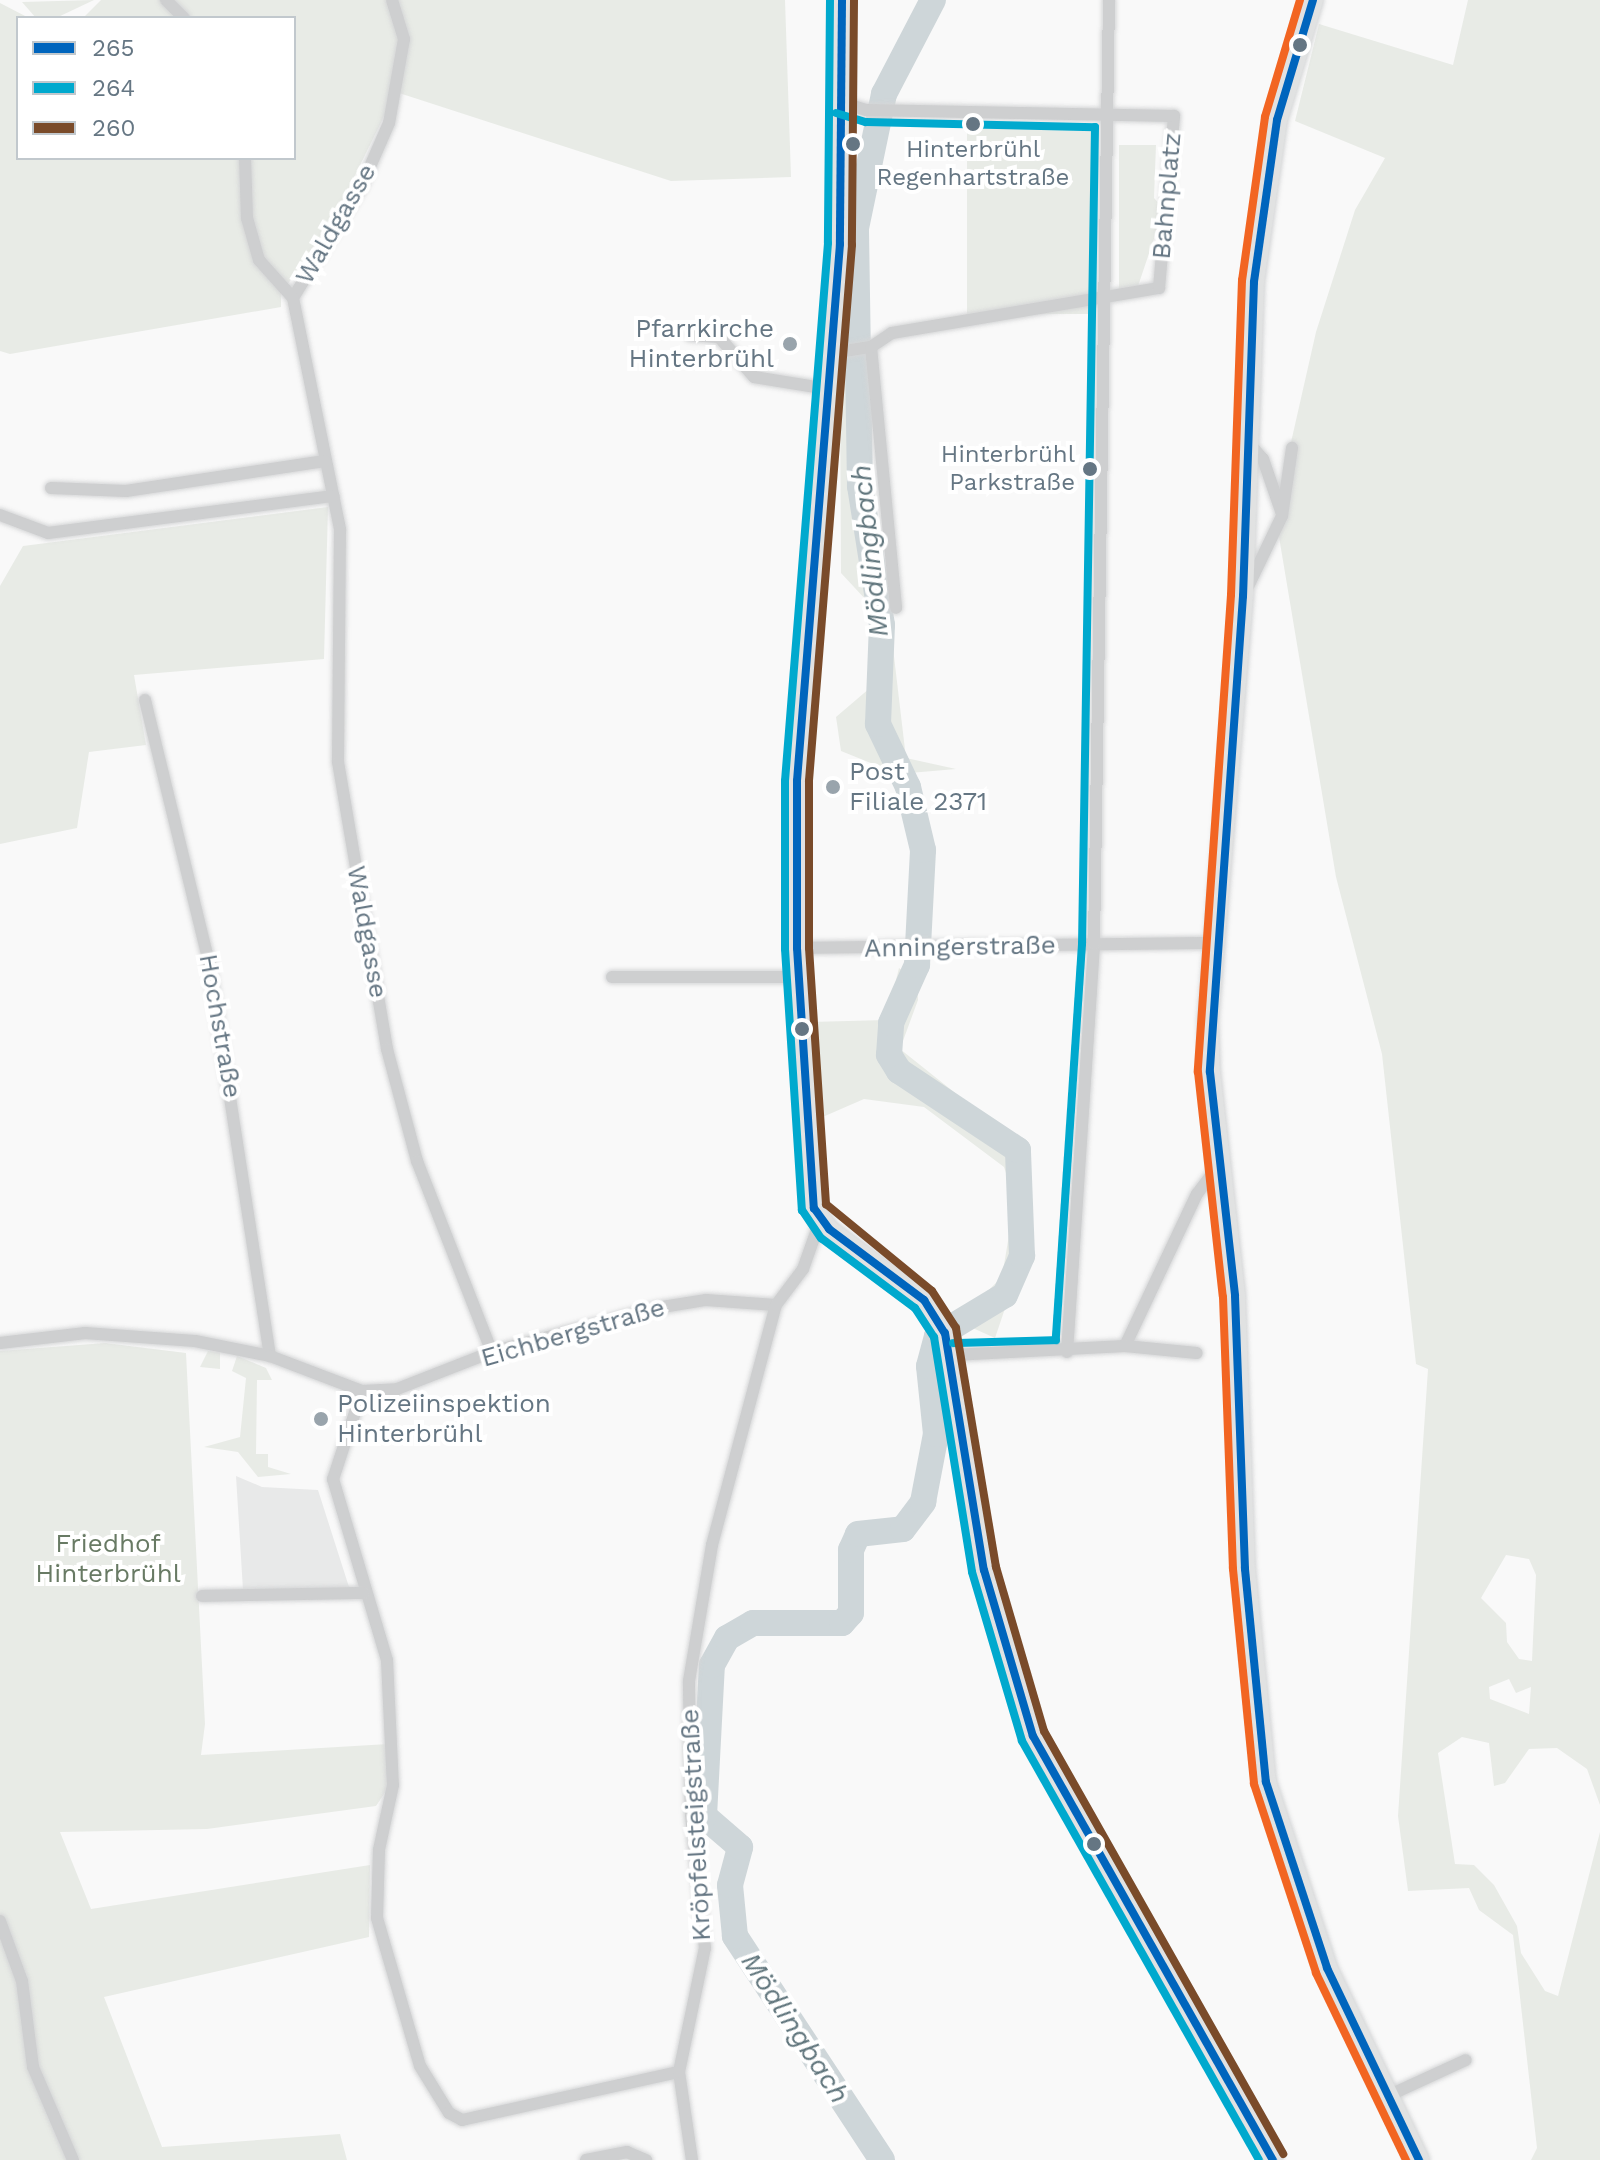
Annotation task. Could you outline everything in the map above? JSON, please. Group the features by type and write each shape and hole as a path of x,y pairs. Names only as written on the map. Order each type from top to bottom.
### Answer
{"main road":[{"path":"842,0 838,352 828,389 798,767 797,948 810,1186 820,1221 924,1300 948,1341 984,1570 1033,1736 1273,2160"},
{"path":"1313,0 1277,120 1254,282 1243,596 1218,943 1208,1021 1222,1162 1245,1569 1266,1782 1327,1968 1392,2094 1419,2160"}],"street":[{"path":"166,0 182,16"},
{"name":"Waldgasse","path":"392,0 404,39 389,123 362,185 293,298 340,530 338,762 387,1049 417,1161 492,1352"},
{"path":"1067,1352 1094,944 1109,0"},
{"name":"Bahnplatz","path":"840,102 866,110 1174,116 1159,288 1105,301"},
{"path":"245,160 247,218 259,260 293,298"},
{"path":"838,352 867,347 892,333 1105,301"},
{"path":"690,335 719,337 754,377 828,389"},
{"path":"867,347 896,608"},
{"path":"1248,442 1263,459 1282,516"},
{"path":"1243,596 1282,516 1292,448"},
{"path":"51,488 126,491 325,461"},
{"path":"0,515 48,533 334,496"},
{"name":"Hochstraße","path":"145,700 212,978 270,1356"},
{"name":"Anningerstraße","path":"797,948 903,950 1218,943"},
{"path":"612,977 799,977"},
{"path":"1125,1346 1197,1194 1222,1162"},
{"path":"776,1305 803,1269 820,1221"},
{"name":"Eichbergstraße","path":"0,1343 85,1333 270,1356 362,1391 426,1382 492,1352 656,1308 706,1300 776,1305"},
{"name":"Kröpfelsteigstraße","path":"692,2160 679,2072 705,1948 691,1815 689,1681 712,1545 776,1305"},
{"path":"948,1341 1067,1352 1125,1346 1197,1353"},
{"path":"362,1391 333,1479 364,1593 387,1660 394,1719 377,1918 420,2066 449,2113 462,2120 679,2072"},
{"path":"202,1596 364,1593"},
{"path":"0,1921 22,1981 33,2067 73,2160"},
{"path":"1392,2094 1466,2060"},
{"path":"586,2160 627,2152 646,2160"}],"shaded area":[{"path":"236,1476 262,1487 318,1490 349,1587 243,1590"}],"green space":[{"path":"94,0 60,16 34,16 22,2"},
{"path":"101,0 785,0 791,177 671,181 396,92 337,212 281,294 281,307 10,354 0,351 0,3 25,16 16,16 16,160 296,160 296,16 85,16"},
{"path":"1468,0 1600,0 1600,1805 1587,1769 1557,1748 1529,1749 1505,1783 1494,1786 1489,1743 1462,1737 1438,1753 1455,1864 1474,1865 1494,1885 1517,1926 1521,1953 1545,1991 1558,1996 1600,1832 1600,2160 1531,2160 1537,2148 1513,1935 1479,1910 1469,1888 1408,1891 1398,1816 1428,1369 1416,1364 1382,1054 1336,877 1275,513 1316,332 1355,210 1385,158 1295,121 1319,24 1453,65","holes":["1506,1555 1529,1559 1536,1575 1532,1661 1519,1659 1507,1642 1506,1623 1481,1598","1509,1679 1516,1693 1531,1687 1529,1714 1490,1699 1489,1687"]},
{"path":"967,128 1093,128 1093,314 967,314"},
{"path":"1119,145 1156,145 1154,198 1164,209 1137,289 1119,292"},
{"path":"859,360 906,758 956,769 898,774 841,751 836,717 877,682 880,615 841,573 840,374"},
{"path":"328,507 324,659 134,675 146,745 89,752 77,828 0,844 0,586 23,546"},
{"path":"899,968 917,982 918,1000 900,1049 1023,1147 1016,1276 995,1338 957,1321 1002,1277 1015,1199 1004,1167 924,1107 864,1099 818,1119 810,1022 886,1020"},
{"name":"Friedhof Hinterbrühl","path":"105,1343 186,1353 205,1724 201,1755 388,1744 386,1791 376,1806 207,1829 60,1832 91,1909 370,1865 369,1937 104,1997 162,2147 340,2134 347,2160 0,2160 0,1351"},
{"path":"208,1351 220,1352 220,1369 200,1367"},
{"path":"237,1356 266,1368 272,1380 257,1380 256,1454 268,1454 268,1467 291,1474 258,1477 238,1452 204,1447 240,1437 246,1378 232,1371"}],"waterway":[{"name":"Mödlingbach","path":"882,2160 735,1936 730,1885 740,1847 704,1816 712,1665 727,1638 753,1623 842,1623 851,1613 851,1550 858,1534 903,1529 923,1502 936,1434 929,1366 937,1336 1005,1295 1022,1256 1018,1150 899,1071 889,1055 891,1023 917,965 923,850 908,787 878,724 882,625 860,486 856,228 884,94 933,0"}],"transit line":[{"name":"264","path":"830,0 828,243 785,781 785,949 802,1210 821,1238 915,1308 934,1337 972,1572 1022,1741 1259,2160"},
{"name":"265","path":"842,0 840,244 797,781 797,948 814,1208 829,1229 924,1300 945,1333 984,1570 1033,1736 1273,2160"},
{"name":"260","path":"854,0 852,245 809,781 809,948 826,1204 932,1291 956,1328 996,1567 1044,1731 1283,2154"},
{"path":"1300,0 1265,117 1242,280 1231,595 1198,1072 1223,1297 1233,1569 1254,1784 1316,1973 1406,2160"},
{"name":"265","path":"1313,0 1277,120 1254,282 1243,596 1210,1072 1235,1296 1245,1569 1266,1782 1327,1968 1419,2160"},
{"name":"264","path":"836,113 866,122 1095,127 1082,944 1056,1340 953,1343"}],"place":[{"name":"Hinterbrühl Regenhartstraße","path":"973,124"},
{"name":"Pfarrkirche Hinterbrühl","path":"790,344"},
{"name":"Hinterbrühl Parkstraße","path":"1090,469"},
{"name":"Post Filiale 2371","path":"833,787"},
{"name":"Polizeiinspektion Hinterbrühl","path":"321,1419"}]}
